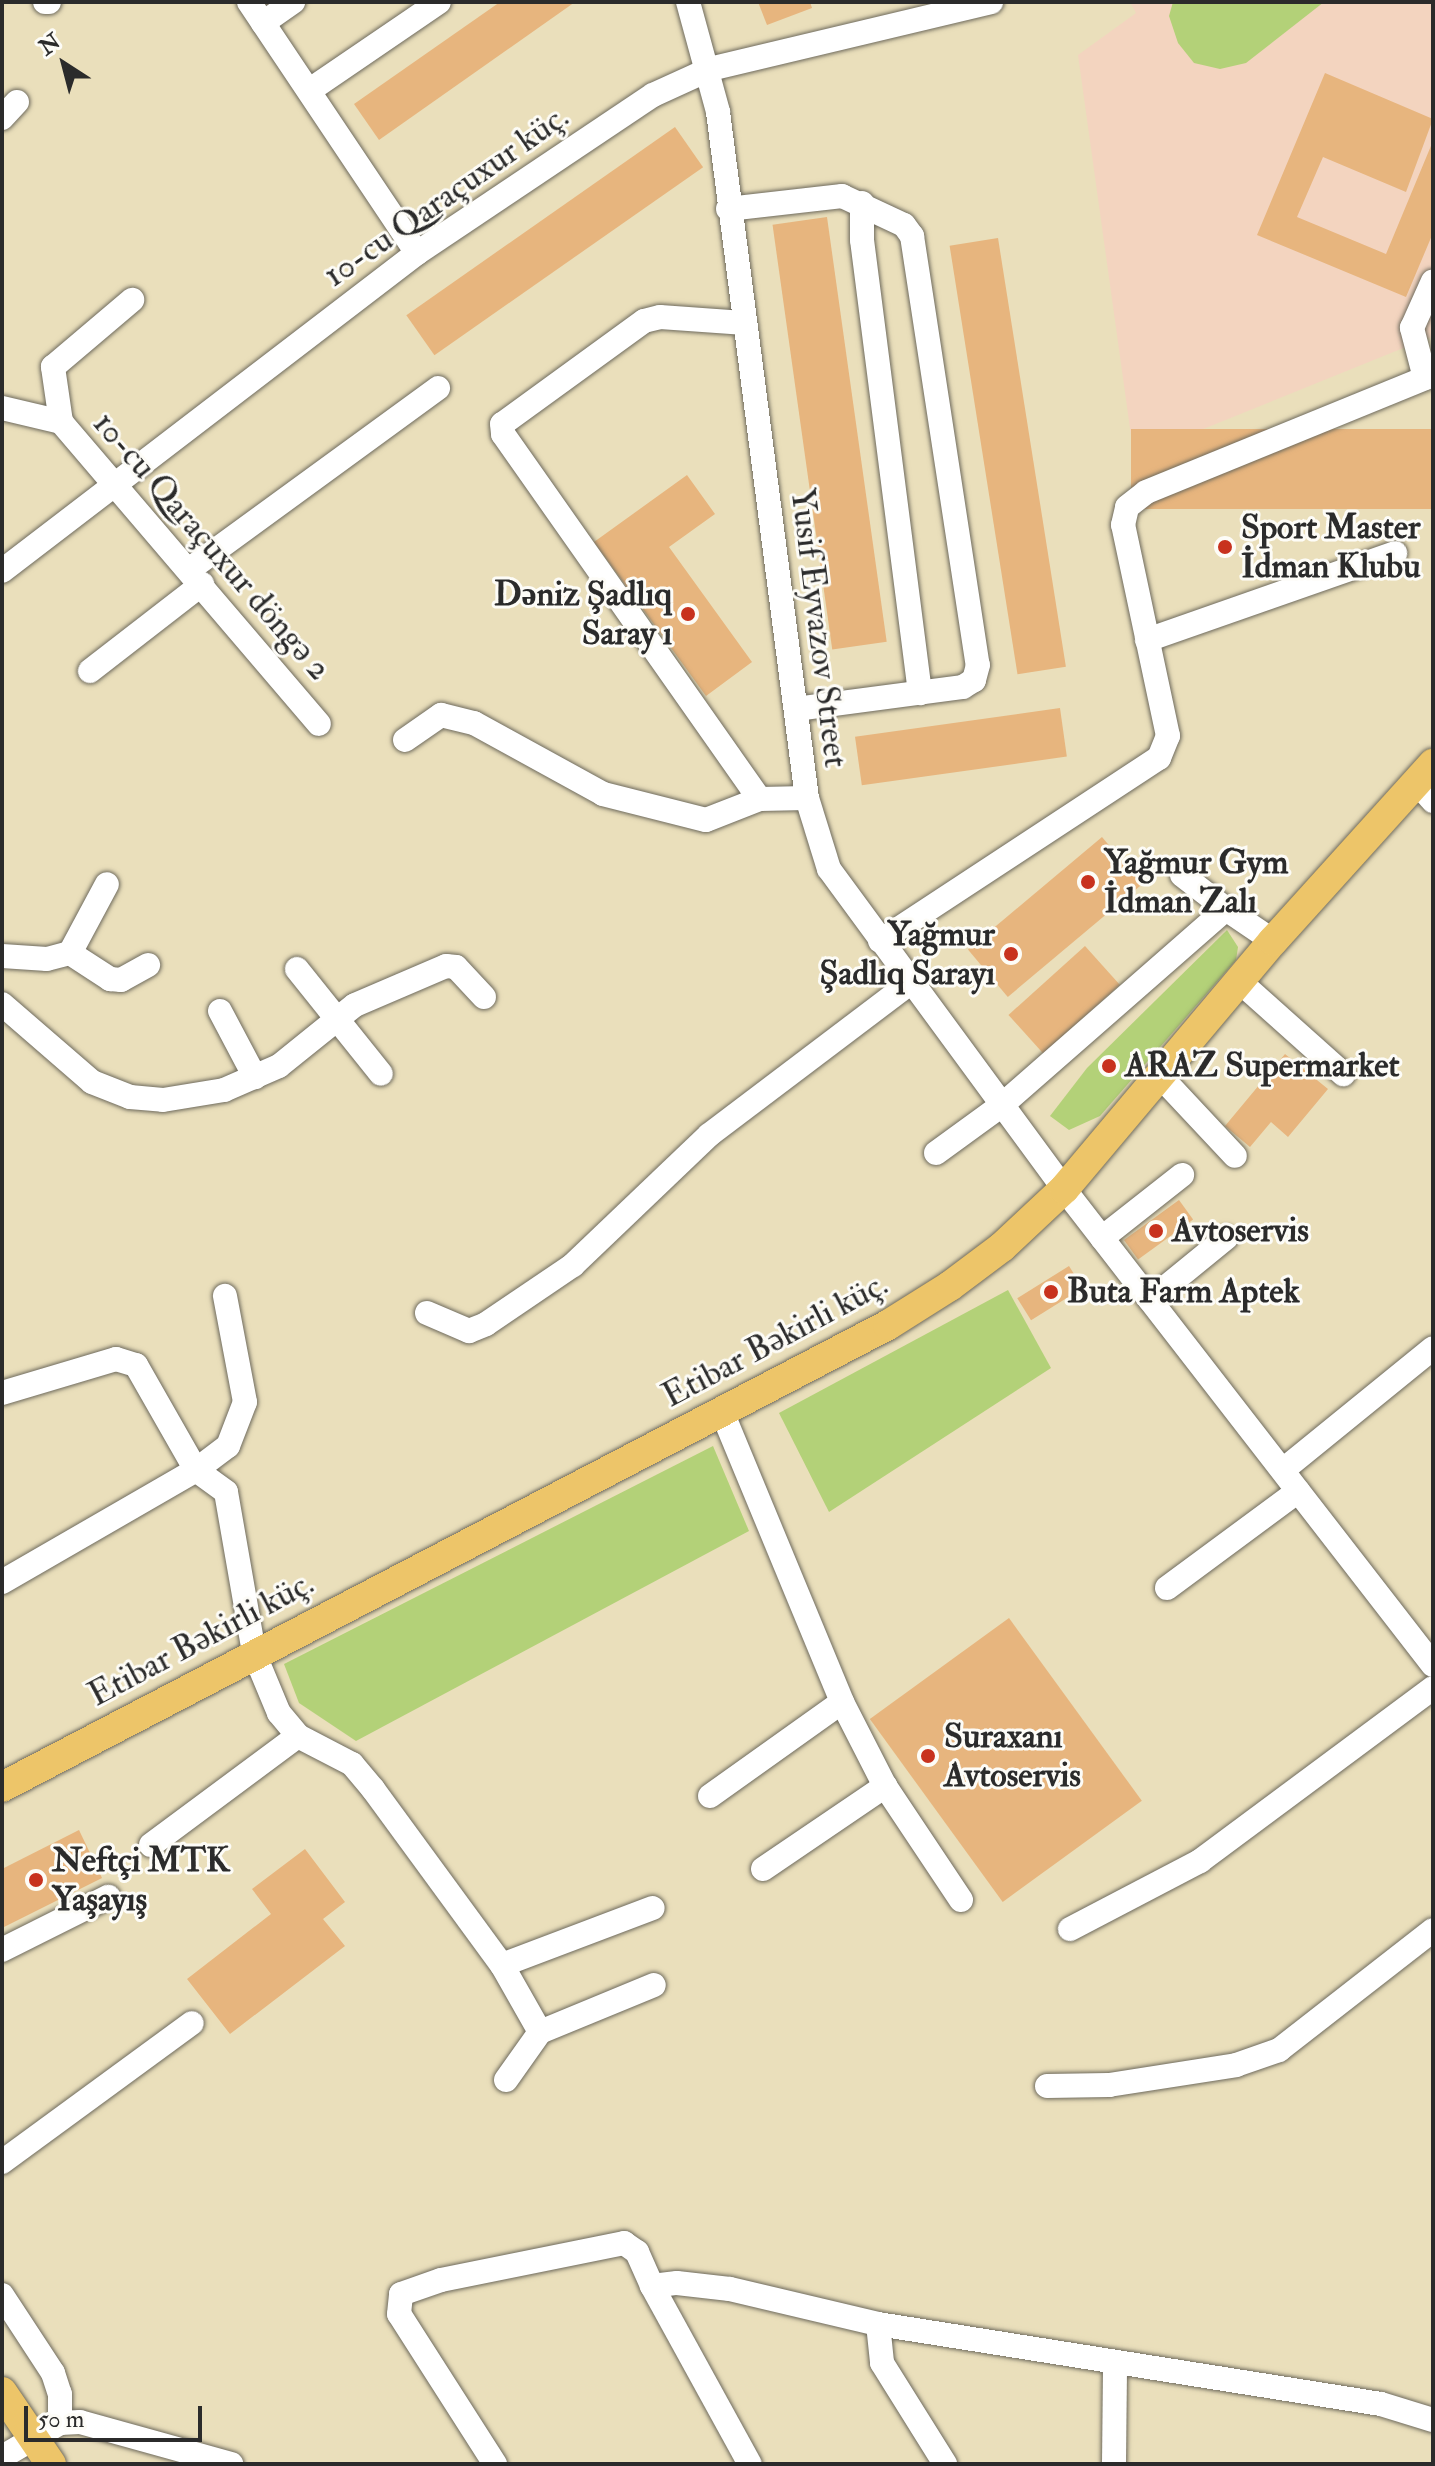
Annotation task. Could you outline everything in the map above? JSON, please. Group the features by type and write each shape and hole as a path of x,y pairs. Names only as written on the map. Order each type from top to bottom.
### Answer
{"main road":[{"name":"Etibar Bəkirli küç.","path":"2,1787 888,1325 950,1286 1002,1247 1064,1189 1273,941 1427,782"},
{"path":"2,2392 51,2464"}],"street":[{"path":"249,2 417,253"},
{"path":"263,23 293,2"},
{"path":"310,90 439,2"},
{"name":"Yusif Eyvazov Street","path":"688,2 710,69 807,798 829,869 1064,1189 1433,1665"},
{"name":"10-cu Qaraçuxur küç.","path":"2,571 417,253 653,95 710,69 991,2"},
{"path":"728,209 818,196 842,196 904,225 912,236 978,665 974,680 963,687 796,709"},
{"path":"862,203 862,240 920,693"},
{"path":"880,941 1159,758 1168,736 1123,525 1127,507 1146,492 1429,377 1412,328 1433,281"},
{"path":"61,422 53,367 132,300"},
{"path":"745,323 675,317 644,321 508,415 502,424 503,434 760,799"},
{"path":"90,671 196,576 438,388"},
{"name":"10-cu Qaraçuxur döngə 2","path":"2,408 61,422 196,576 319,724"},
{"path":"1147,640 1395,553"},
{"path":"405,740 441,715 474,723 603,794 636,806 706,820 760,799 807,798"},
{"path":"1182,875 1273,941"},
{"path":"2,956 47,959 70,953 107,884"},
{"path":"936,1153 1002,1105 1226,909"},
{"path":"70,953 110,979 121,980 148,965"},
{"path":"2,1004 78,1072 130,1097 192,1098 279,1066 355,1005 446,966 456,967 484,997"},
{"path":"297,969 333,1020 381,1074"},
{"path":"1239,981 1343,1074"},
{"path":"427,1313 457,1329 469,1331 486,1324 573,1265 698,1144 911,982"},
{"path":"220,1011 255,1077"},
{"path":"1161,1077 1235,1156"},
{"path":"1102,1238 1182,1175"},
{"path":"1150,1300 1226,1238"},
{"path":"2,1582 196,1470 228,1446 242,1419 243,1377 225,1296"},
{"path":"1283,1470 1433,1348"},
{"path":"2,1393 116,1359 128,1360 152,1391 196,1470 226,1492 254,1653 279,1713 298,1736 352,1764 502,1965 540,2032"},
{"path":"722,1412 842,1702 885,1786 961,1900"},
{"path":"1167,1588 1298,1491"},
{"path":"1070,1929 1200,1861 1433,1688"},
{"path":"710,1796 842,1702"},
{"path":"151,1845 298,1736"},
{"path":"763,1869 885,1786"},
{"path":"2,1950 108,1897"},
{"path":"502,1965 653,1908"},
{"path":"1047,2086 1109,2085 1180,2074 1236,2065 1279,2050 1433,1930"},
{"path":"506,2080 540,2032 654,1985"},
{"path":"2,2162 192,2023"},
{"path":"495,2464 399,2314 396,2304 401,2294 441,2280 624,2243 637,2252 652,2286 750,2464"},
{"path":"652,2286 677,2283 730,2289 878,2324 1381,2404 1433,2420"},
{"path":"2,2295 53,2373 60,2394 60,2423"},
{"path":"878,2324 882,2363 945,2464"},
{"path":"1114,2464 1115,2362"},
{"path":"2,2457 31,2437 60,2423 80,2422 158,2440 231,2464"}],"shaded area":[{"path":"1130,2 1433,2 1433,336 1134,457 1078,55 1136,13"}],"green space":[{"path":"1173,2 1324,2 1246,63 1220,69 1194,63 1178,43 1169,16"},
{"path":"1227,930 1238,947 1236,960 1100,1116 1069,1130 1050,1116 1087,1068"},
{"path":"1008,1290 1051,1368 829,1512 779,1413"},
{"path":"713,1446 749,1531 356,1741 299,1703 284,1664"}],"building":[{"path":"500,2 575,2 379,140 354,104"},
{"path":"758,2 810,2 812,8 767,25"},
{"path":"1325,73 1433,119 1406,192 1323,157 1297,217 1386,254 1433,141 1433,233 1406,297 1257,235"},
{"path":"675,127 703,167 434,355 406,315"},
{"path":"827,217 887,642 832,649 773,225"},
{"path":"998,238 1066,667 1017,674 950,246"},
{"path":"1131,429 1433,429 1433,509 1131,509"},
{"path":"687,475 715,514 669,547 752,662 706,696 594,542"},
{"path":"1060,708 1067,757 862,785 855,737"},
{"path":"1102,837 1142,884 1008,997 968,949"},
{"path":"1085,946 1120,985 1043,1054 1008,1015"},
{"path":"1285,1054 1328,1089 1288,1137 1271,1122 1250,1147 1225,1126"},
{"path":"1179,1200 1193,1219 1138,1259 1124,1240"},
{"path":"1069,1266 1083,1288 1031,1320 1017,1298"},
{"path":"1009,1618 1142,1801 1003,1902 870,1719"},
{"name":"Neftçi MTK Yaşayış","path":"79,1830 102,1878 2,1928 2,1869"},
{"path":"305,1849 345,1902 323,1919 345,1946 230,2034 187,1979 271,1914 252,1889"}],"place":[{"name":"Sport Master İdman Klubu","path":"1225,547"},
{"name":"Dəniz Şadlıq Saray ı","path":"688,614"},
{"name":"Yağmur Gym İdman Zalı","path":"1088,882"},
{"name":"Yağmur Şadlıq Sarayı","path":"1011,954"},
{"name":"ARAZ Supermarket","path":"1109,1066"},
{"name":"Avtoservis","path":"1156,1231"},
{"name":"Buta Farm Aptek","path":"1051,1292"},
{"name":"Suraxanı Avtoservis","path":"928,1756"},
{"name":"Neftçi MTK Yaşayış","path":"36,1880"}]}
